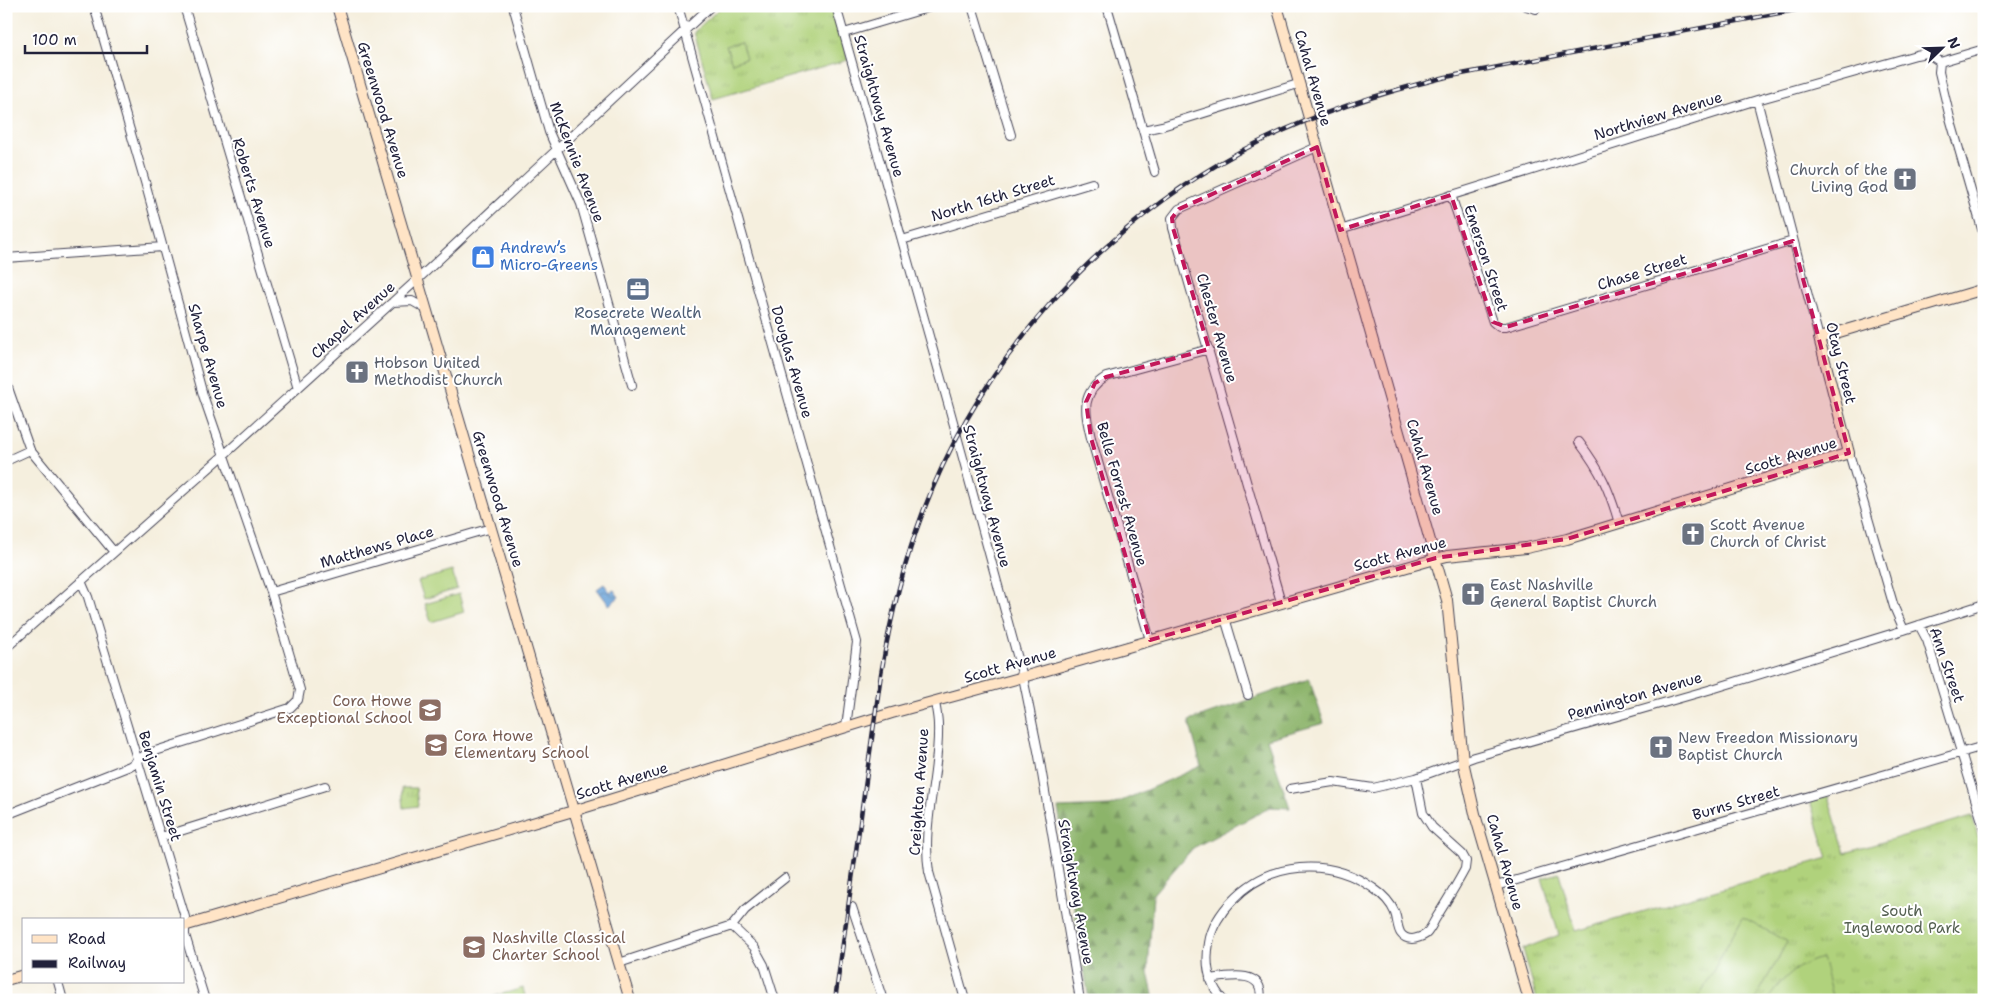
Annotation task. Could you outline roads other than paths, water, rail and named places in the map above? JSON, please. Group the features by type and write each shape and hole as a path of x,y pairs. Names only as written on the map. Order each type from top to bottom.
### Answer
{"street":[{"name":"Sharpe Avenue","path":"94,6 203,395 271,592 300,690 298,700 290,708 146,754 138,760"},
{"name":"Roberts Avenue","path":"184,6 298,388"},
{"name":"Greenwood Avenue","path":"337,6 630,1000"},
{"name":"McKennie Avenue","path":"513,6 549,132 556,151 582,204 632,385"},
{"name":"Douglas Avenue","path":"678,6 857,642 846,727"},
{"name":"Chapel Avenue","path":"6,648 393,302 711,6"},
{"name":"Straightway Avenue","path":"836,6 1023,677 1040,756 1080,1000"},
{"path":"844,33 934,6"},
{"path":"972,6 1011,135"},
{"path":"1107,6 1155,172"},
{"path":"1526,6 1536,9"},
{"name":"Cahal Avenue","path":"1280,7 1298,84 1447,600 1463,761 1476,818 1529,1000"},
{"path":"1984,49 1940,62 1939,72 1984,236"},
{"name":"Northview Avenue","path":"1340,230 1757,100 1916,55 1927,53 1940,62"},
{"path":"1143,130 1162,126 1298,84"},
{"name":"Otay Street","path":"1757,100 1849,453 1894,607 1904,630"},
{"name":"Chester Avenue","path":"1281,602 1173,228 1172,218 1179,209 1317,147"},
{"name":"North 16th Street","path":"902,240 1092,183"},
{"name":"Emerson Street","path":"1451,195 1493,322 1499,327"},
{"name":"Chase Street","path":"1499,327 1506,328 1794,240"},
{"path":"6,258 163,247"},
{"path":"1819,338 1984,289"},
{"path":"393,302 412,301 427,310"},
{"name":"Belle Forrest Avenue","path":"1150,640 1091,438 1086,417 1086,402 1089,392 1095,383 1106,377 1209,349"},
{"path":"6,382 30,450 114,552"},
{"path":"1579,442 1597,466 1611,496 1619,523"},
{"path":"6,461 30,450"},
{"name":"Scott Avenue","path":"185,926 574,811 846,727 1281,602 1436,558 1526,548 1567,540 1849,453"},
{"name":"Matthews Place","path":"271,592 491,528"},
{"name":"Benjamin Street","path":"81,581 88,597 185,918"},
{"name":"Pennington Avenue","path":"1290,789 1333,782 1374,788 1416,778 1463,761 1904,630 1984,604"},
{"path":"1225,618 1248,694"},
{"name":"Ann Street","path":"1919,625 1927,640 1984,828"},
{"name":"Creighton Avenue","path":"935,702 938,724 937,749 925,850 929,872 965,1000"},
{"name":"Burns Street","path":"1496,886 1984,746"},
{"path":"6,815 130,766 138,760"},
{"path":"1223,1000 1210,979 1207,956 1209,939 1225,908 1249,886 1282,870 1302,867 1321,868 1338,871 1355,878 1374,888 1388,902 1395,913 1399,932 1404,937 1412,939 1426,934 1465,870 1466,861 1462,854 1432,827 1423,813 1416,778"},
{"path":"161,837 325,786"},
{"path":"619,963 732,926 745,910 785,878"},
{"path":"852,907 883,1000"},
{"path":"732,926 754,947 761,959 775,1000"},
{"name":"Benjamin Street","path":"185,935 205,1000"},
{"path":"6,980 22,976"},
{"path":"1210,979 1229,976 1254,980 1259,985 1260,1000"},
{"path":"59,984 63,1000"}],"water":[{"path":"604,584 610,592 614,590 619,597 609,605 597,589"}],"railway":[{"path":"835,1000 881,674 898,593 909,552 923,512 947,456 977,402 1012,351 1051,303 1094,258 1140,218 1190,182 1267,138 1342,107 1446,77 1816,6"}],"place":[{"name":"Church of the Living God","path":"1905,179"},
{"name":"Andrew’s Micro-Greens","path":"483,257"},
{"name":"Rosecrete Wealth Management","path":"638,289"},
{"name":"Hobson United Methodist Church","path":"357,372"},
{"name":"Scott Avenue Church of Christ","path":"1693,534"},
{"name":"East Nashville General Baptist Church","path":"1473,594"},
{"name":"Cora Howe Exceptional School","path":"430,710"},
{"name":"Cora Howe Elementary School","path":"436,745"},
{"name":"New Freedon Missionary Baptist Church","path":"1661,747"},
{"name":"Nashville Classical Charter School","path":"474,947"}],"park label":[{"name":"South Inglewood Park","path":"1902,920"}]}
